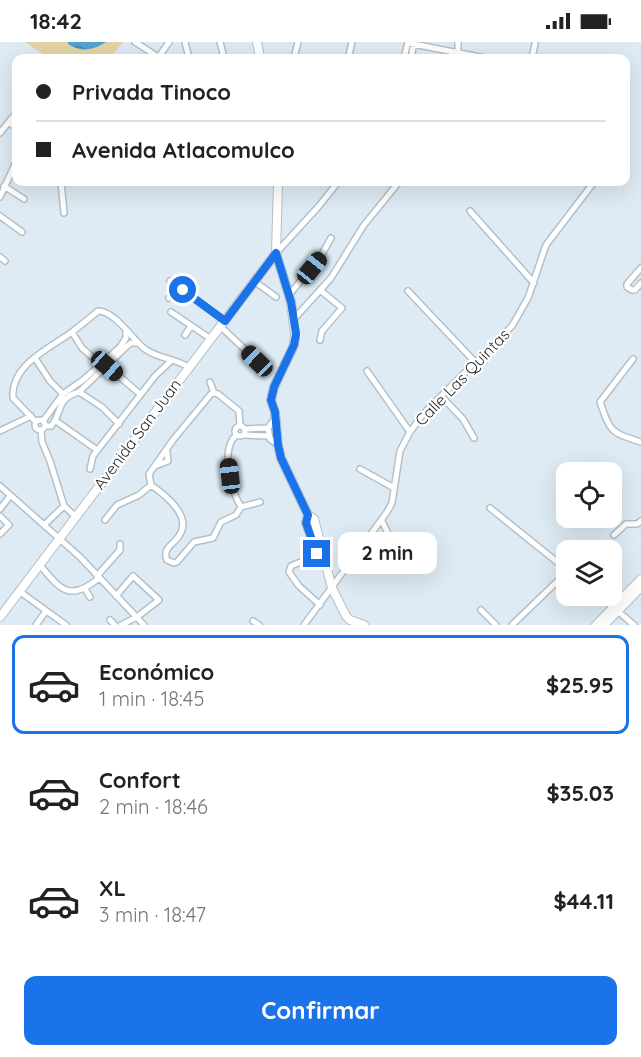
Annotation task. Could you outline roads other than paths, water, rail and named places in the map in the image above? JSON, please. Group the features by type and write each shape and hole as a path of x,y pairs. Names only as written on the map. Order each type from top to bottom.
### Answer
{"street":[{"path":"135,42 152,54"},
{"path":"458,42 458,53"},
{"path":"411,43 462,54"},
{"path":"533,54 535,44"},
{"path":"444,50 444,54"},
{"path":"0,133 12,118"},
{"path":"0,197 12,170"},
{"path":"4,186 24,199"},
{"path":"61,186 64,213"},
{"path":"278,186 276,253 289,295 296,334 294,345 271,394 278,445 281,458 308,515 306,523 321,554 332,588 346,616 364,625"},
{"path":"276,253 335,186"},
{"path":"294,319 332,278 364,225 396,186"},
{"name":"Calle Las Quintas","path":"304,625 382,521 392,502 400,452 410,432 423,414 512,326 521,313 534,283 546,245 591,186"},
{"path":"470,211 534,283"},
{"path":"0,216 22,232"},
{"path":"289,295 321,256 331,238"},
{"name":"Avenida San Juan","path":"0,617 276,253"},
{"path":"641,267 627,287 635,290 641,283"},
{"path":"170,281 223,323 257,361"},
{"path":"254,281 276,297"},
{"path":"170,298 183,290"},
{"path":"320,290 342,308 322,331 320,340"},
{"path":"408,291 475,362"},
{"path":"138,343 131,343 79,392 70,394 60,406 56,421 51,426 41,425 15,401 12,393 17,377 35,358 98,311 108,313 152,354 180,362 188,368"},
{"path":"171,312 211,339"},
{"path":"184,335 191,326"},
{"path":"75,516 64,506 51,461 42,442 41,425 63,394 83,380 120,347 126,338 126,331"},
{"path":"72,332 82,348 100,364"},
{"path":"35,358 63,394"},
{"path":"163,358 164,367"},
{"path":"633,359 600,402 612,431 641,442"},
{"path":"90,469 93,456 140,394 172,360"},
{"path":"107,366 140,394"},
{"path":"367,371 410,432"},
{"path":"210,382 214,393"},
{"path":"79,392 102,407 119,424"},
{"path":"236,435 240,437 243,430 239,411 218,393 211,394 173,440 149,474 151,485 170,500 181,517 183,529 166,550 167,560 174,563 194,542 213,538 222,522 236,515 241,507 260,502"},
{"path":"441,396 463,419 474,438"},
{"path":"0,431 31,416"},
{"path":"268,436 268,428 275,418"},
{"path":"56,421 98,450"},
{"path":"243,430 268,428"},
{"path":"241,507 233,492 228,464 229,445 236,435 236,429 268,436 278,445"},
{"path":"360,469 394,488"},
{"path":"105,520 117,506 139,495 151,485"},
{"path":"0,486 80,557 144,625"},
{"path":"0,509 10,496"},
{"path":"44,525 64,506"},
{"path":"490,508 556,562"},
{"path":"0,516 9,525 0,534"},
{"path":"382,521 400,559"},
{"path":"614,535 626,524 637,524 641,521"},
{"path":"39,564 60,588 85,590 120,550 120,544"},
{"path":"320,605 299,586 289,572 291,566 321,554"},
{"path":"116,596 133,576 159,600 121,625"},
{"path":"604,625 641,579"},
{"path":"512,625 556,582"},
{"path":"596,625 641,587"},
{"path":"85,590 90,597"},
{"path":"19,591 66,625"},
{"path":"612,606 634,625"},
{"path":"36,625 46,610"},
{"path":"481,610 496,625"},
{"path":"253,621 259,625"}],"water":[{"path":"68,42 106,42 92,49 83,49 73,47"}]}
